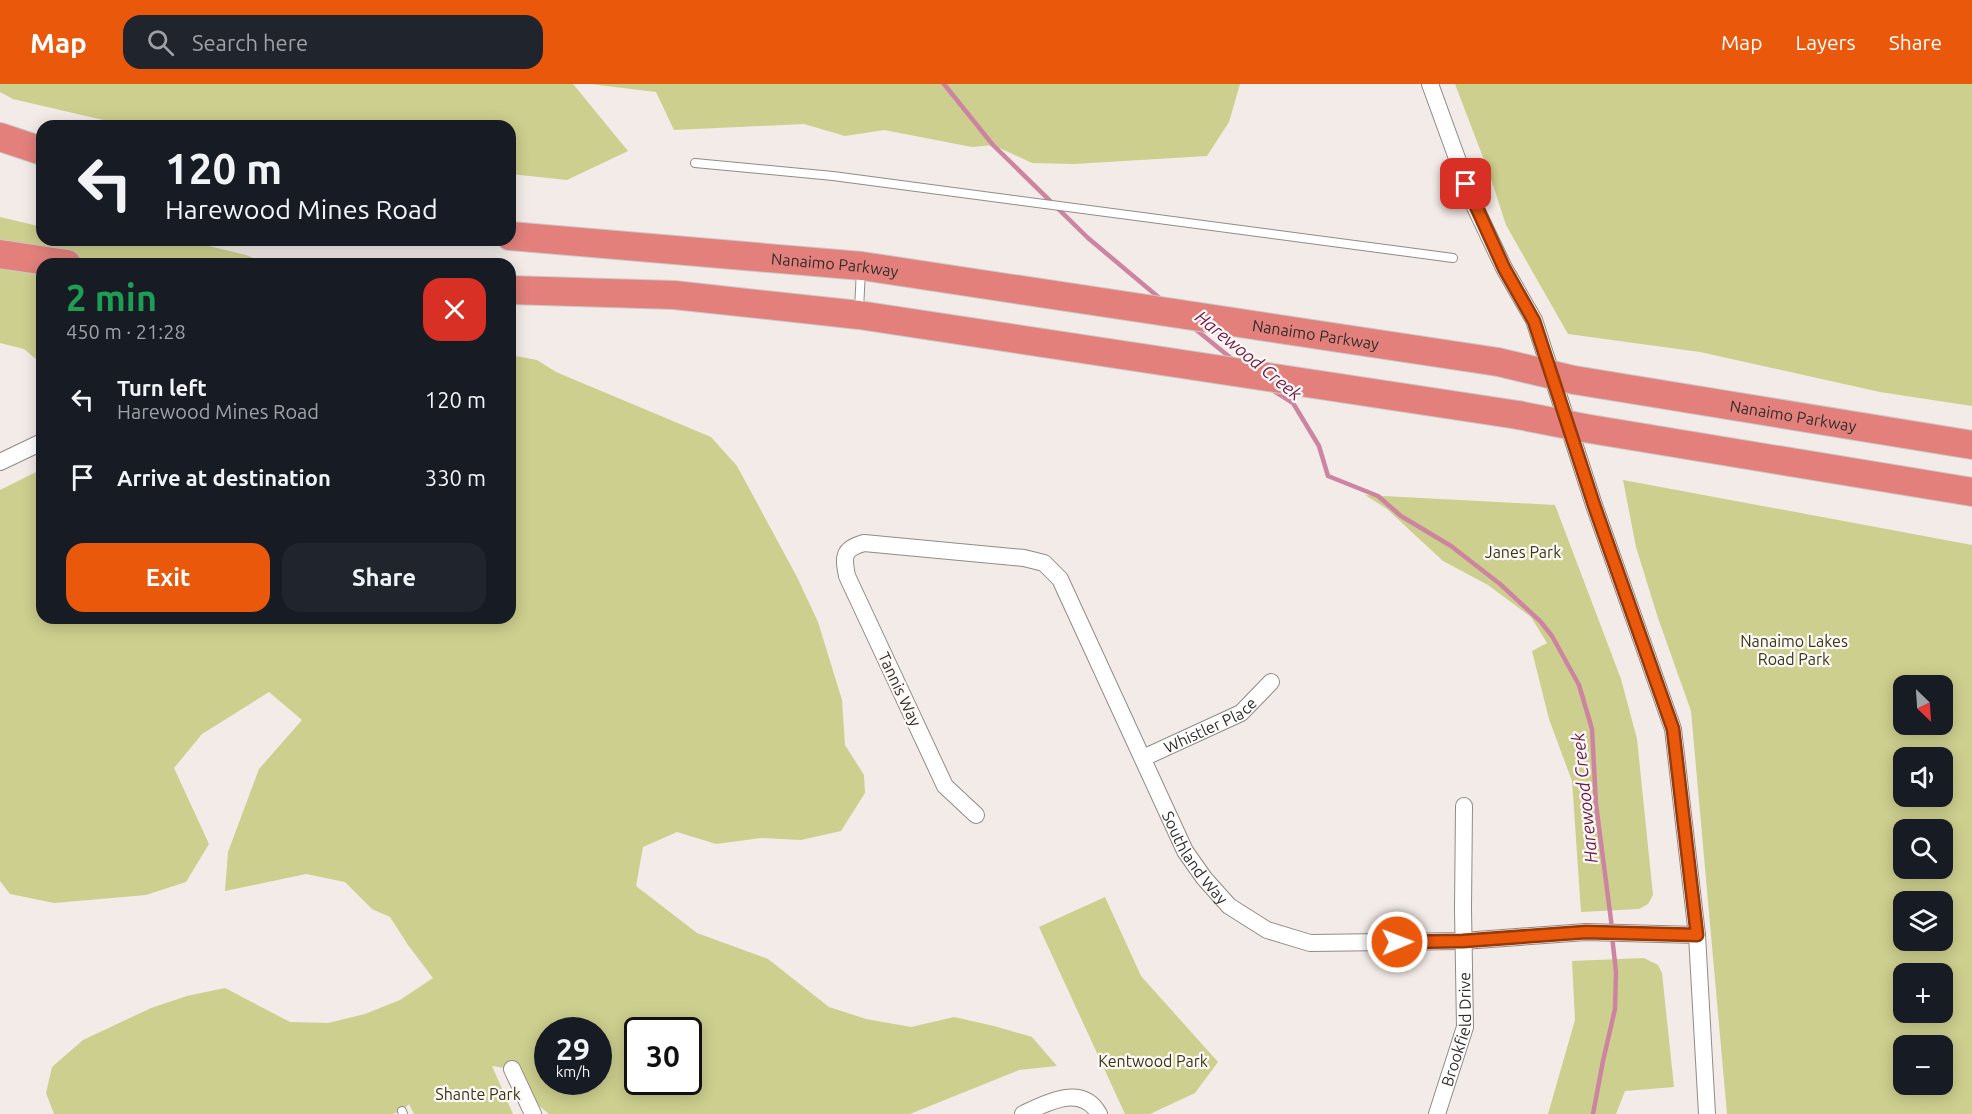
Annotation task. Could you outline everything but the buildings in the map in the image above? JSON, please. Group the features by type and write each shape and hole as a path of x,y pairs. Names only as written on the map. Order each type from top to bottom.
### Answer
{"highway":[{"path":"0,137 36,150"},
{"name":"Nanaimo Parkway","path":"516,237 862,266 1498,362 1574,380 1972,445"},
{"path":"0,254 36,259"},
{"path":"516,290 674,295 859,315 1518,415 1972,492"}],"street":[{"path":"1430,84 1474,205 1504,268 1534,321 1594,505 1673,729 1697,935 1707,1114"},
{"path":"0,462 36,445"},
{"name":"Southland Way","path":"846,552 853,546 864,543 1024,558 1044,563 1060,579 1185,850 1204,878 1229,906 1267,930 1310,943 1463,941 1586,932 1697,935"},
{"name":"Tannis Way","path":"846,552 844,561 847,576 945,786 976,814"},
{"name":"Whistler Place","path":"1143,758 1241,713 1271,682"},
{"name":"Brookfield Drive","path":"1437,1114 1466,1028 1463,941 1464,806"},
{"path":"512,1069 533,1114"},
{"path":"1023,1114 1056,1099 1071,1096 1085,1100 1096,1108 1099,1114"}],"lane":[{"path":"694,164 833,176 1453,258"},
{"path":"859,315 862,266"}],"green space":[{"path":"0,84 573,84 628,151 567,180 516,175 516,120 103,120 13,99 0,92"},
{"path":"590,84 1240,84 1229,122 1207,156 1074,164 1032,163 993,145 972,147 884,130 845,136 804,124 674,130 656,92"},
{"path":"1455,84 1972,84 1972,406 1880,392 1700,352 1568,334 1506,225"},
{"path":"0,217 36,226 36,246 209,246 253,258 36,258 36,359 24,349 0,343"},
{"name":"Shante Park","path":"516,356 537,360 556,372 711,437 737,466 797,577 818,622 842,700 845,745 864,775 865,793 841,831 801,840 761,838 716,844 677,832 643,847 636,886 697,933 768,959 829,1007 866,1019 911,1027 954,1017 994,1026 1032,1037 1057,1066 1019,1070 910,1114 549,1114 533,1101 512,1069 492,1066 513,1114 414,1114 409,1104 402,1111 392,1114 54,1114 46,1093 52,1067 83,1040 151,1008 187,996 225,988 290,1022 328,1023 365,1014 400,1000 433,978 390,917 372,909 345,882 306,874 225,891 228,852 259,769 302,720 269,692 202,734 174,768 209,844 186,882 146,895 54,903 10,894 0,881 0,490 36,472 36,624 516,624"},
{"name":"Nanaimo Lakes Road Park","path":"1623,480 1972,545 1972,1114 1727,1114 1691,711 1636,547"},
{"name":"Janes Park","path":"1365,495 1555,505 1621,679 1637,739 1653,895 1648,904 1639,909 1581,912 1572,781 1549,719 1532,651 1547,643 1531,617 1488,585 1443,561 1387,509"},
{"name":"Kentwood Park","path":"1105,897 1141,976 1218,1062 1195,1093 1150,1114 1125,1114 1039,927"},
{"path":"1644,958 1658,965 1662,973 1674,1087 1625,1091 1616,1114 1548,1114 1575,1020 1572,961"}],"waterway":[{"name":"Harewood Creek","path":"944,84 993,145 1088,238 1163,301"},
{"name":"Harewood Creek","path":"1194,328 1232,359"},
{"name":"Harewood Creek","path":"1274,391 1293,403 1319,446 1328,476 1378,496 1401,516 1451,546 1500,584 1540,621 1552,636 1579,685 1592,729 1596,804 1612,928"},
{"name":"Harewood Creek","path":"1593,1114 1615,1009 1616,972 1612,936"}],"route":[{"path":"1397,942 1463,941 1586,932 1697,935 1673,729 1594,505 1534,321 1504,268 1466,184"}]}
